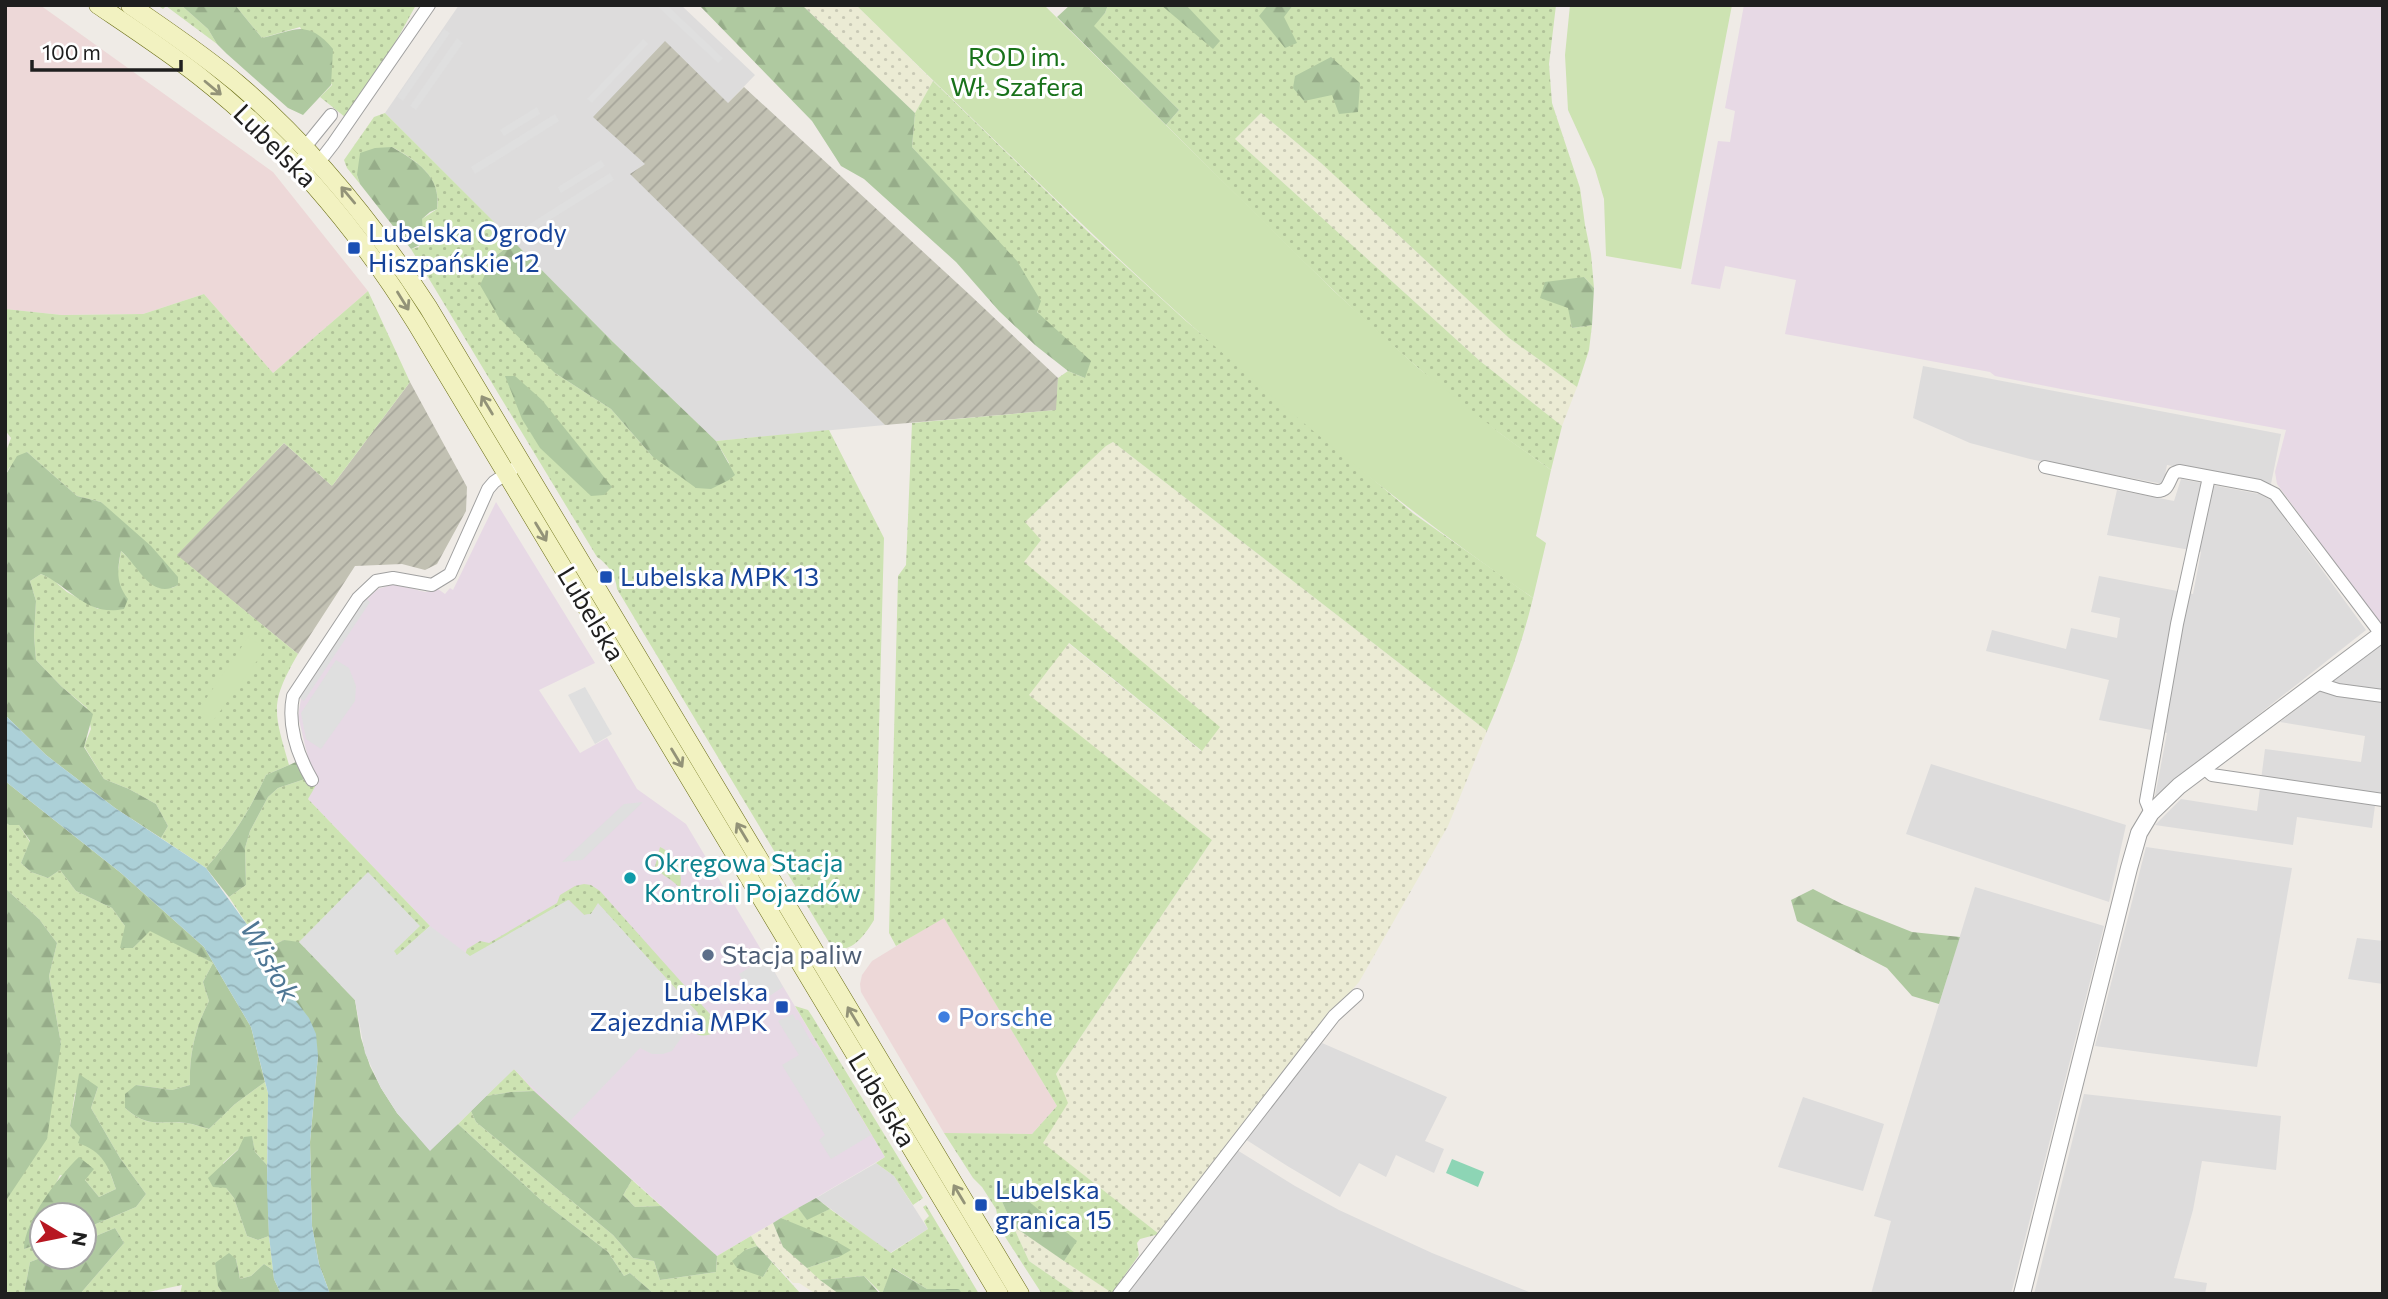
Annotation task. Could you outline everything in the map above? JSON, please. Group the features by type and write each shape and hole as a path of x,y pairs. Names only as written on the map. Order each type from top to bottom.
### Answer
{"main road":[{"name":"Lubelska","path":"98,5 148,29 238,84 319,162 401,266 1020,1294"},
{"name":"Lubelska","path":"130,5 163,49 226,98 302,170 357,235 395,289 999,1294"}],"street":[{"path":"302,170 319,162 429,5"},
{"path":"302,170 305,147 331,115"},
{"path":"312,779 301,760 292,727 289,713 293,696 358,598 376,581 393,578 432,585 450,574 488,489 522,463"},
{"path":"2022,1294 2139,833 2151,813 2179,786 2382,633 2275,494 2259,486 2179,471 2174,473 2168,487 2157,491 2045,467"},
{"path":"2151,813 2146,801 2150,774 2177,624 2209,477"},
{"path":"2316,683 2338,690 2383,696"},
{"path":"2203,767 2212,775 2383,800"},
{"path":"1119,1294 1334,1016 1357,995"}],"shaded area":[{"path":"5,5 40,5 273,172 368,291 273,373 204,294 143,314 62,315 5,309"},
{"path":"459,5 681,5 755,75 728,103 594,117 646,164 631,174 885,425 716,441 613,342 385,113"},
{"path":"667,5 723,58 718,63 658,7"},
{"path":"1744,5 2383,5 2383,620 2379,623 2277,484 2275,472 2286,430 1785,334 1796,280 1725,266 1720,289 1691,284 1718,141 1730,142 1735,111 1725,108"},
{"path":"444,29 450,33 403,101 397,97"},
{"path":"457,38 463,43 416,110 410,106"},
{"path":"643,39 648,44 592,103 587,99"},
{"path":"665,41 728,103 744,87 970,295 1058,378 1057,410 885,425 630,174 645,164 593,117"},
{"path":"537,107 540,114 504,136 500,130"},
{"path":"555,114 559,121 475,174 471,167"},
{"path":"601,160 605,166 561,193 558,187"},
{"path":"610,173 614,180 532,231 528,225"},
{"path":"1923,366 2281,434 2271,484 2167,465 2163,484 2030,459 1970,443 1913,418"},
{"path":"410,382 467,487 466,511 437,564 425,570 402,564 355,566 298,654 176,555 284,443 332,486"},
{"path":"2181,479 2259,494 2271,500 2366,630 2155,796 2167,733 2099,720 2109,680 1986,651 1992,630 2066,649 2071,628 2117,638 2120,618 2091,612 2099,576 2193,594 2201,552 2107,535 2117,490 2174,501"},
{"path":"496,502 595,663 539,690 580,753 607,738 637,789 686,824 885,1157 717,1256 534,1091 514,1069 430,1151 430,926 307,798 315,787 298,716 301,699 366,600 378,589 394,584 425,592 438,589 445,594 450,588 453,590"},
{"path":"365,598 370,602 304,701 298,697"},
{"path":"2383,642 2383,798 2376,798 2372,828 2297,817 2293,845 2155,825 2181,799 2257,811 2265,749 2361,762 2365,736 2280,722"},
{"path":"336,660 349,668 356,686 355,701 321,749 306,739 301,713"},
{"path":"585,687 612,734 595,744 568,695"},
{"path":"1931,764 2126,825 2109,902 1906,834"},
{"path":"643,802 582,860 562,862 624,804"},
{"path":"2146,847 2292,868 2257,1067 2095,1046"},
{"path":"368,872 420,926 394,951 397,955 430,926 470,956 568,900 584,915 591,914 598,903 698,1014 672,1051 652,1054 640,1048 569,1122 514,1069 430,1151 397,1113 381,1088 365,1053 355,1000 299,942"},
{"path":"1975,887 2104,926 2011,1294 1871,1294 1891,1221 1874,1216"},
{"path":"944,917 1057,1106 1032,1134 944,1133 861,992 862,975 872,961"},
{"path":"2357,938 2383,941 2383,984 2348,979"},
{"path":"766,957 783,987 756,1005 739,974"},
{"path":"793,1014 813,1045 820,1050 871,1135 831,1159 819,1140 825,1135 782,1065 799,1055 778,1021"},
{"path":"1322,1043 1447,1097 1425,1141 1444,1149 1434,1173 1396,1155 1386,1177 1359,1163 1340,1197 1245,1139"},
{"path":"2084,1094 2281,1116 2276,1170 2202,1161 2193,1210 2174,1278 2207,1283 2205,1294 2034,1294"},
{"path":"1803,1097 1884,1124 1863,1191 1778,1167"},
{"path":"1237,1150 1339,1210 1432,1253 1534,1294 1125,1294"},
{"path":"876,1163 894,1176 928,1229 890,1253 816,1198"}],"green space":[{"path":"157,5 181,5 208,29 217,44 166,6 163,9"},
{"path":"181,5 235,5 262,38 300,29 316,34 333,49 331,85 303,115 288,108 227,54 208,29"},
{"path":"235,5 416,5 389,54 345,117 320,97 332,85 300,27 262,38"},
{"path":"699,5 802,5 915,113 912,147 1017,261 1041,301 1037,312 1091,361 1085,378 1068,371 1035,345 999,311 956,262 864,179 841,166 812,121"},
{"path":"802,5 856,5 933,81 915,113"},
{"name":"ROD im. Wł. Szafera","path":"856,5 1044,5 1334,291 1417,367 1551,470 1536,536 1546,543 1533,598 1352,463 1266,391 1099,240"},
{"path":"1070,5 1108,5 1094,26 1179,110 1166,125 1057,17"},
{"path":"1108,5 1556,5 1549,64 1552,103 1580,188 1594,288 1584,277 1569,308 1572,328 1592,325 1589,350 1577,387 1509,338 1321,163 1261,113 1235,139 1480,361 1562,426 1551,470 1432,380 1384,337 1166,125 1179,110 1093,26 1105,13"},
{"path":"1161,5 1186,5 1220,41 1213,49"},
{"path":"1268,5 1293,5 1284,17 1297,43 1285,48 1259,16"},
{"path":"1570,5 1732,5 1681,269 1606,256 1604,199 1595,169 1568,110 1565,55"},
{"path":"1331,57 1360,83 1358,112 1339,114 1332,95 1304,101 1293,88 1295,76"},
{"path":"933,81 1085,229 1186,321 1414,514 1533,598 1513,666 1487,731 1113,442 1025,522 1041,540 1024,562 1220,727 1202,751 1069,643 1029,695 1212,840 1056,1074 1068,1103 1043,1143 1159,1234 1140,1239 1137,1243 1139,1255 1112,1293 1064,1261 1076,1241 999,1195 1029,1261 1077,1294 1042,1294 1000,1229 996,1209 944,1133 1032,1134 1057,1106 944,918 896,946 889,933 898,576 906,565 912,423 1056,410 1058,378 1068,371 1085,378 943,182 912,147 915,113"},
{"path":"385,113 514,242 493,258 555,373 611,409 652,456 729,463 716,441 829,430 884,538 874,920 861,938 849,947 843,949 830,944 617,589 611,571 597,557 411,249 419,247 422,219 437,209 435,188 431,179 418,164 392,147 357,175 360,184 347,168 344,160 374,117"},
{"path":"1261,113 1321,163 1509,338 1577,387 1562,426 1480,361 1235,139"},
{"path":"392,147 425,171 435,187 437,197 437,209 422,219 424,243 411,249 360,184 357,175 360,153 375,148"},
{"path":"514,242 716,441 735,475 711,489 696,488 652,456 611,409 555,373 499,318 480,285 493,258"},
{"path":"1584,277 1594,288 1592,325 1572,328 1568,308 1540,298 1545,282"},
{"path":"368,291 410,382 332,486 284,443 177,555 298,654 282,685 277,708 289,765 266,775 240,824 206,868 161,838 168,826 156,804 104,779 84,746 91,729 87,708 36,660 36,601 30,581 41,574 98,609 121,590 117,577 121,551 159,588 178,585 101,502 77,496 27,452 9,468 5,476 5,454 11,438 5,430 5,309 62,315 143,314 204,294 273,373"},
{"path":"505,376 515,376 542,400 612,487 604,495 591,496 540,448 522,419"},
{"path":"1113,442 1487,731 1448,826 1359,982 1330,1015 1159,1234 1042,1143 1067,1103 1056,1074 1212,840 1028,695 1068,643 1201,751 1219,727 1023,562 1041,540 1024,523"},
{"path":"27,452 77,496 101,502 151,546 178,577 178,585 168,589 153,585 121,551 119,576 121,588 128,599 124,609 111,610 89,605 41,574 30,581 36,601 36,660 93,714 84,747 104,779 156,804 168,826 161,838 115,808 46,755 5,715 5,476 17,456"},
{"path":"249,636 265,650 213,721 199,709"},
{"path":"296,762 305,779 278,788 268,797 250,831 245,848 246,885 229,897 206,868 240,824 266,775"},
{"path":"305,779 314,783 315,787 308,799 430,926 406,948 418,962 340,985 284,940 258,952 248,926 229,897 246,885 245,848 250,831 268,797 278,788"},
{"path":"5,781 121,873 204,947 251,1027 265,1082 235,1104 209,1129 186,1123 141,1119 125,1108 125,1094 136,1085 172,1090 190,1085 194,1042 209,1001 203,982 213,963 150,931 133,948 120,948 125,926 112,908 76,891 60,870 48,878 31,872 21,863 30,841 19,825 5,822"},
{"path":"5,822 19,825 30,842 21,863 31,872 48,878 60,870 76,891 112,908 125,926 133,948 150,930 213,963 203,982 209,1001 194,1042 190,1085 172,1090 136,1085 125,1108 147,1121 186,1123 209,1129 235,1104 265,1082 268,1093 267,1165 255,1152 252,1137 223,1163 226,1188 234,1198 247,1236 258,1240 269,1236 273,1270 264,1264 251,1276 240,1279 236,1259 218,1286 223,1294 180,1294 182,1285 139,1294 80,1294 124,1243 115,1228 98,1235 98,1223 136,1207 146,1194 120,1158 91,1108 98,1087 75,1093 70,1126 106,1162 116,1189 99,1197 85,1180 60,1175 47,1201 28,1201 28,1241 24,1249 28,1248 28,1271 24,1294 5,1294 5,1202 16,1183 61,1044 49,976 57,943 39,919 5,888"},
{"path":"660,847 672,856 679,868 681,882 677,897 675,895 678,886 655,867"},
{"path":"584,884 600,891 718,1023 716,1032 703,1036 690,1030 698,1013 598,904 591,914 584,915 569,900 464,958 467,949 480,941 489,943 557,903 560,895"},
{"path":"5,888 39,919 57,943 49,976 61,1044 47,1139 5,1202"},
{"path":"1813,889 1842,904 1912,932 1960,937 1939,1004 1912,996 1887,968 1797,921 1791,900"},
{"path":"284,940 299,942 355,1000 361,1038 381,1088 397,1113 430,1150 458,1124 542,1201 608,1252 624,1276 630,1273 654,1294 330,1294 319,1264 312,1226 310,1142 318,1056 258,952"},
{"path":"795,1006 808,1010 923,1198 913,1205 894,1176 876,1163 885,1157"},
{"path":"514,1069 534,1091 486,1096"},
{"path":"79,1074 98,1087 91,1108 120,1158 146,1194 136,1207 98,1223 98,1201 44,1201 79,1157 94,1169 85,1180 99,1197 116,1189 103,1160 78,1143 80,1137 70,1126"},
{"path":"534,1091 632,1180 623,1195 635,1207 661,1206 717,1256 716,1272 660,1280 654,1261 633,1258 613,1235 476,1122 471,1111 486,1096"},
{"path":"471,1111 476,1122 613,1235 633,1258 654,1261 660,1280 716,1272 717,1256 751,1236 757,1246 745,1250 763,1277 772,1262 801,1294 654,1294 630,1273 624,1276 608,1252 542,1201 458,1124"},
{"path":"252,1136 255,1152 267,1165 269,1236 258,1240 247,1236 234,1198 226,1188 213,1187 208,1178 238,1150 244,1137"},
{"path":"1452,1159 1484,1172 1478,1187 1446,1173"},
{"path":"632,1180 661,1206 635,1207 623,1195"},
{"path":"1010,1186 1077,1241 1064,1261 1013,1226 999,1195"},
{"path":"816,1198 830,1209 807,1220 798,1208"},
{"path":"926,1205 979,1294 962,1294 958,1289 927,1289 893,1268 882,1294 864,1276 820,1280 807,1268 839,1257 800,1227 781,1218 798,1208 807,1219 830,1209 891,1253 928,1229 924,1221 929,1216 923,1207"},
{"path":"781,1218 832,1239 851,1250 807,1268 783,1247 773,1223"},
{"path":"773,1223 783,1247 839,1294 816,1294 799,1283 793,1283 757,1246 751,1236"},
{"path":"1013,1226 1112,1293 1077,1294 1029,1261"},
{"path":"115,1228 124,1243 80,1294 24,1294 28,1271 98,1271 98,1235"},
{"path":"28,1232 28,1248 24,1249"},
{"path":"757,1246 772,1262 763,1277 737,1268 732,1261 745,1250"},
{"path":"229,1253 236,1259 240,1279 251,1276 264,1264 273,1270 281,1294 223,1294 218,1286 215,1263"},
{"path":"892,1268 927,1289 959,1289 962,1294 882,1294"},
{"path":"864,1276 880,1294 839,1294 820,1280"}],"water":[{"path":"5,715 46,755 115,808 206,868 248,926 258,952 309,1018 316,1034 318,1056 310,1142 312,1226 319,1264 330,1294 281,1294 274,1279 267,1189 268,1093 251,1027 204,947 121,873 5,781"}],"place":[{"name":"Lubelska Ogrody Hiszpańskie 12","path":"354,248"},
{"name":"Lubelska MPK 13","path":"606,577"},
{"name":"Okręgowa Stacja Kontroli Pojazdów","path":"630,878"},
{"name":"Stacja paliw","path":"708,955"},
{"name":"Lubelska Zajezdnia MPK","path":"782,1007"},
{"name":"Porsche","path":"944,1017"},
{"name":"Lubelska granica 15","path":"981,1205"}],"water label":[{"name":"Wisłok","path":"270,961"}]}
